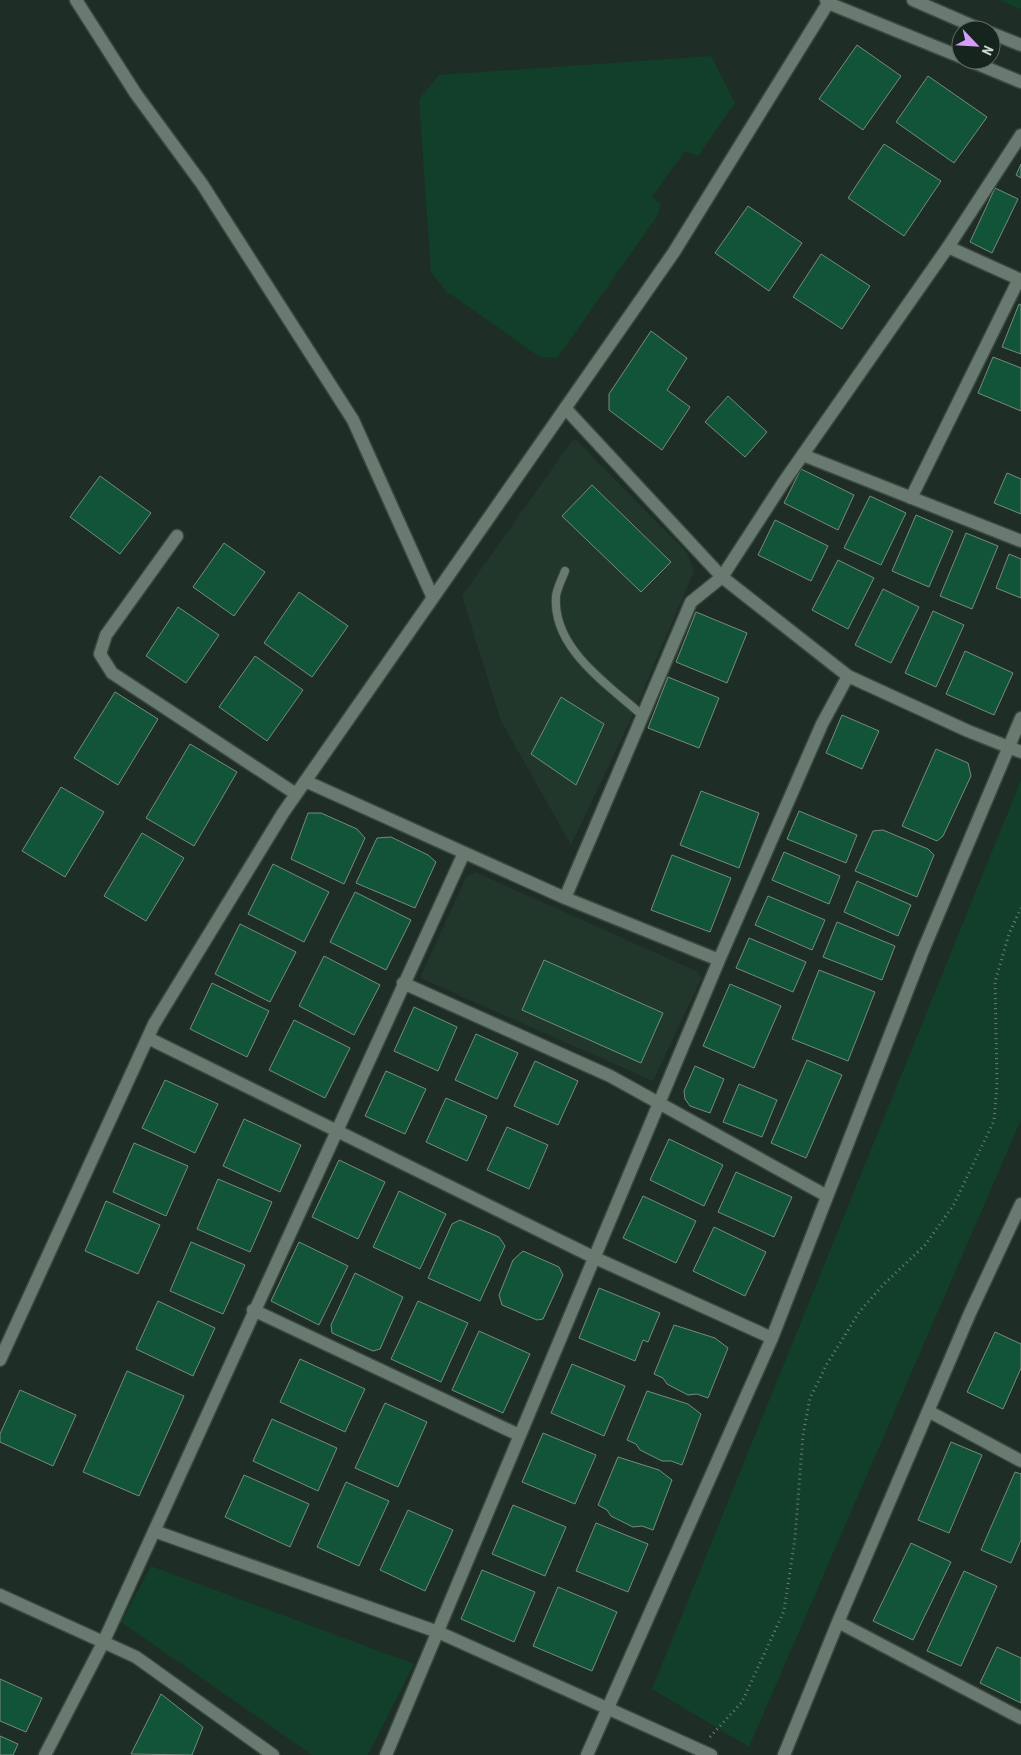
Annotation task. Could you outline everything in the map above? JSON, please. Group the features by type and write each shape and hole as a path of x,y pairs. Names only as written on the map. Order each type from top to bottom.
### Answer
{"street":[{"path":"76,0 136,94 202,184 353,420 433,598"},
{"path":"913,0 959,20"},
{"path":"0,1360 164,1007 296,794 674,252 828,1 951,53"},
{"path":"1001,38 1021,46"},
{"path":"992,70 1021,82"},
{"path":"565,898 691,602 722,577 803,455 948,247 1021,135"},
{"path":"912,498 1020,279 948,247"},
{"path":"565,408 722,577 848,676 1021,752"},
{"path":"803,455 1021,541"},
{"path":"177,536 106,635 100,654 112,673 296,794"},
{"path":"386,1755 719,960 822,724 848,676"},
{"path":"587,1755 772,1338 922,953 1021,718"},
{"path":"305,781 565,898 719,960"},
{"path":"45,1755 103,1643 253,1310 464,853"},
{"path":"404,983 610,1076 661,1102 827,1196"},
{"path":"148,1038 593,1257 772,1338"},
{"path":"784,1755 838,1622 970,1313 1018,1221 1021,1204"},
{"path":"253,1310 519,1435"},
{"path":"928,1412 1021,1461"},
{"path":"154,1531 438,1632 705,1752"},
{"path":"0,1595 136,1657 273,1755"},
{"path":"838,1622 1021,1718"}],"lane":[{"path":"565,571 556,596 560,629 588,667 643,716"}],"path":[{"path":"705,1752 742,1702 784,1612 795,1538 803,1435 810,1398 827,1364 860,1311 883,1285 925,1245 953,1206 994,1120 997,1083 995,982 1010,934 1021,908"}],"shaded area":[{"path":"574,438 687,553 694,571 629,723 571,845 501,721 462,596"},
{"path":"475,872 696,971 702,977 653,1081 420,978 466,877"}],"green space":[{"path":"999,0 1021,0 1021,9"},
{"path":"711,56 735,103 698,156 685,151 652,197 661,204 658,215 558,357 540,357 446,291 431,272 419,99 439,75"},
{"path":"1021,780 1021,1120 749,1747 652,1689"},
{"path":"151,1566 414,1664 368,1755 312,1755 121,1622"}],"building":[{"path":"857,45 901,76 863,130 819,99"},
{"path":"928,76 987,117 954,163 896,122"},
{"path":"884,144 941,181 904,236 848,198"},
{"path":"1021,164 1021,178 1016,175"},
{"path":"995,188 1018,199 992,253 970,242"},
{"path":"748,206 802,243 769,291 715,253"},
{"path":"821,254 870,286 842,329 793,297"},
{"path":"1019,304 1021,305 1021,354 1002,347"},
{"path":"651,331 687,358 667,390 690,407 662,450 609,410 609,394"},
{"path":"993,357 1021,368 1021,411 978,393"},
{"path":"728,396 767,432 745,457 705,422"},
{"path":"801,469 854,495 838,530 784,503"},
{"path":"1007,473 1021,479 1021,514 994,503"},
{"path":"100,476 151,513 120,554 70,517"},
{"path":"592,485 671,562 641,592 562,516"},
{"path":"870,496 906,513 881,565 844,548"},
{"path":"916,515 953,531 929,587 892,571"},
{"path":"775,520 828,546 811,581 758,555"},
{"path":"966,533 998,546 972,609 940,596"},
{"path":"224,543 265,572 234,616 193,587"},
{"path":"1009,554 1021,559 1021,598 996,588"},
{"path":"838,560 874,578 848,629 812,610"},
{"path":"883,589 919,607 891,663 855,645"},
{"path":"299,592 348,626 312,677 264,643"},
{"path":"178,607 219,635 186,683 146,656"},
{"path":"933,611 964,625 936,687 905,673"},
{"path":"696,612 747,633 727,683 676,662"},
{"path":"965,651 1013,673 994,715 946,694"},
{"path":"255,656 303,690 267,741 219,707"},
{"path":"668,677 719,698 699,748 648,728"},
{"path":"115,692 158,719 118,785 74,758"},
{"path":"561,697 604,724 576,785 531,754"},
{"path":"842,715 879,731 862,769 826,753"},
{"path":"190,744 237,772 194,846 146,818"},
{"path":"936,749 968,763 971,776 943,836 937,841 902,826"},
{"path":"61,787 104,812 65,877 22,851"},
{"path":"701,791 759,813 739,868 680,845"},
{"path":"799,811 857,835 846,863 787,839"},
{"path":"308,813 321,813 357,829 365,838 344,884 291,859"},
{"path":"883,830 928,849 934,855 917,897 855,871 873,831"},
{"path":"142,833 184,858 146,921 104,896"},
{"path":"391,837 428,855 436,862 415,908 356,883 377,838"},
{"path":"784,852 840,876 829,904 772,880"},
{"path":"672,855 731,878 710,932 651,910"},
{"path":"273,864 329,892 304,942 248,914"},
{"path":"857,881 911,905 898,936 844,912"},
{"path":"355,892 411,920 386,970 330,942"},
{"path":"768,896 825,920 812,950 755,925"},
{"path":"837,922 895,946 882,980 823,957"},
{"path":"240,924 296,952 270,1002 215,974"},
{"path":"749,938 806,962 793,992 736,968"},
{"path":"324,956 380,985 354,1035 299,1006"},
{"path":"544,960 663,1013 641,1063 522,1010"},
{"path":"819,970 875,992 848,1061 792,1039"},
{"path":"212,983 269,1011 247,1057 190,1029"},
{"path":"730,984 781,1006 754,1068 703,1046"},
{"path":"414,1007 457,1027 438,1071 394,1051"},
{"path":"294,1020 350,1048 325,1098 269,1070"},
{"path":"476,1034 518,1053 497,1099 455,1080"},
{"path":"807,1060 842,1075 806,1158 771,1143"},
{"path":"535,1061 578,1081 558,1125 514,1106"},
{"path":"695,1066 724,1079 710,1113 690,1106 685,1099 684,1091"},
{"path":"386,1071 426,1089 405,1134 365,1116"},
{"path":"165,1080 218,1104 195,1153 142,1128"},
{"path":"739,1084 777,1100 762,1137 723,1122"},
{"path":"446,1098 487,1116 467,1161 426,1142"},
{"path":"244,1119 301,1145 280,1192 223,1166"},
{"path":"507,1127 548,1145 529,1189 487,1170"},
{"path":"669,1139 723,1165 704,1206 650,1180"},
{"path":"134,1143 188,1166 166,1216 113,1192"},
{"path":"339,1160 385,1182 358,1239 312,1217"},
{"path":"736,1172 792,1197 774,1237 718,1212"},
{"path":"218,1179 272,1202 250,1252 197,1229"},
{"path":"399,1191 446,1214 420,1269 373,1247"},
{"path":"643,1196 696,1221 676,1263 623,1238"},
{"path":"106,1201 160,1225 138,1274 85,1251"},
{"path":"460,1220 499,1237 505,1246 480,1301 428,1278 452,1224"},
{"path":"714,1227 766,1252 745,1296 693,1271"},
{"path":"191,1242 245,1265 223,1314 170,1291"},
{"path":"299,1242 348,1266 319,1325 271,1301"},
{"path":"523,1251 559,1267 563,1275 543,1319 537,1320 502,1305 499,1295 513,1260"},
{"path":"355,1273 403,1297 380,1349 373,1351 332,1333 331,1325"},
{"path":"599,1288 660,1313 648,1342 643,1340 635,1361 579,1338"},
{"path":"158,1301 215,1328 193,1376 136,1349"},
{"path":"418,1301 468,1323 441,1382 391,1359"},
{"path":"674,1325 715,1338 728,1348 708,1398 697,1394 688,1395 667,1384 663,1378 654,1374"},
{"path":"479,1331 530,1354 503,1413 452,1390"},
{"path":"995,1332 1021,1344 1021,1368 1003,1409 967,1392"},
{"path":"300,1359 365,1389 345,1432 280,1402"},
{"path":"572,1364 625,1386 604,1436 551,1413"},
{"path":"127,1371 184,1396 139,1496 83,1472"},
{"path":"20,1390 76,1415 53,1466 0,1442 0,1434"},
{"path":"647,1391 688,1404 701,1414 682,1465 671,1461 662,1461 640,1450 636,1444 627,1440"},
{"path":"385,1403 427,1422 398,1487 355,1468"},
{"path":"272,1419 337,1448 318,1491 253,1461"},
{"path":"543,1433 596,1455 575,1504 522,1482"},
{"path":"951,1442 982,1455 949,1533 918,1520"},
{"path":"618,1457 659,1470 672,1480 653,1530 642,1526 633,1527 611,1516 607,1510 598,1505"},
{"path":"1015,1472 1021,1474 1021,1540 1011,1563 981,1550"},
{"path":"244,1475 309,1504 290,1547 225,1517"},
{"path":"346,1482 389,1501 359,1566 317,1547"},
{"path":"513,1505 566,1527 545,1576 492,1554"},
{"path":"408,1510 453,1530 425,1591 380,1570"},
{"path":"596,1523 648,1544 628,1592 576,1571"},
{"path":"911,1543 951,1562 913,1640 873,1621"},
{"path":"482,1570 535,1592 514,1642 461,1619"},
{"path":"964,1571 997,1586 961,1666 927,1651"},
{"path":"558,1587 617,1612 592,1671 533,1646"},
{"path":"997,1647 1021,1658 1021,1703 980,1683"},
{"path":"0,1679 42,1698 26,1732 0,1721"},
{"path":"161,1694 203,1727 192,1755 131,1754"},
{"path":"0,1736 18,1744 13,1755 0,1755"}]}
